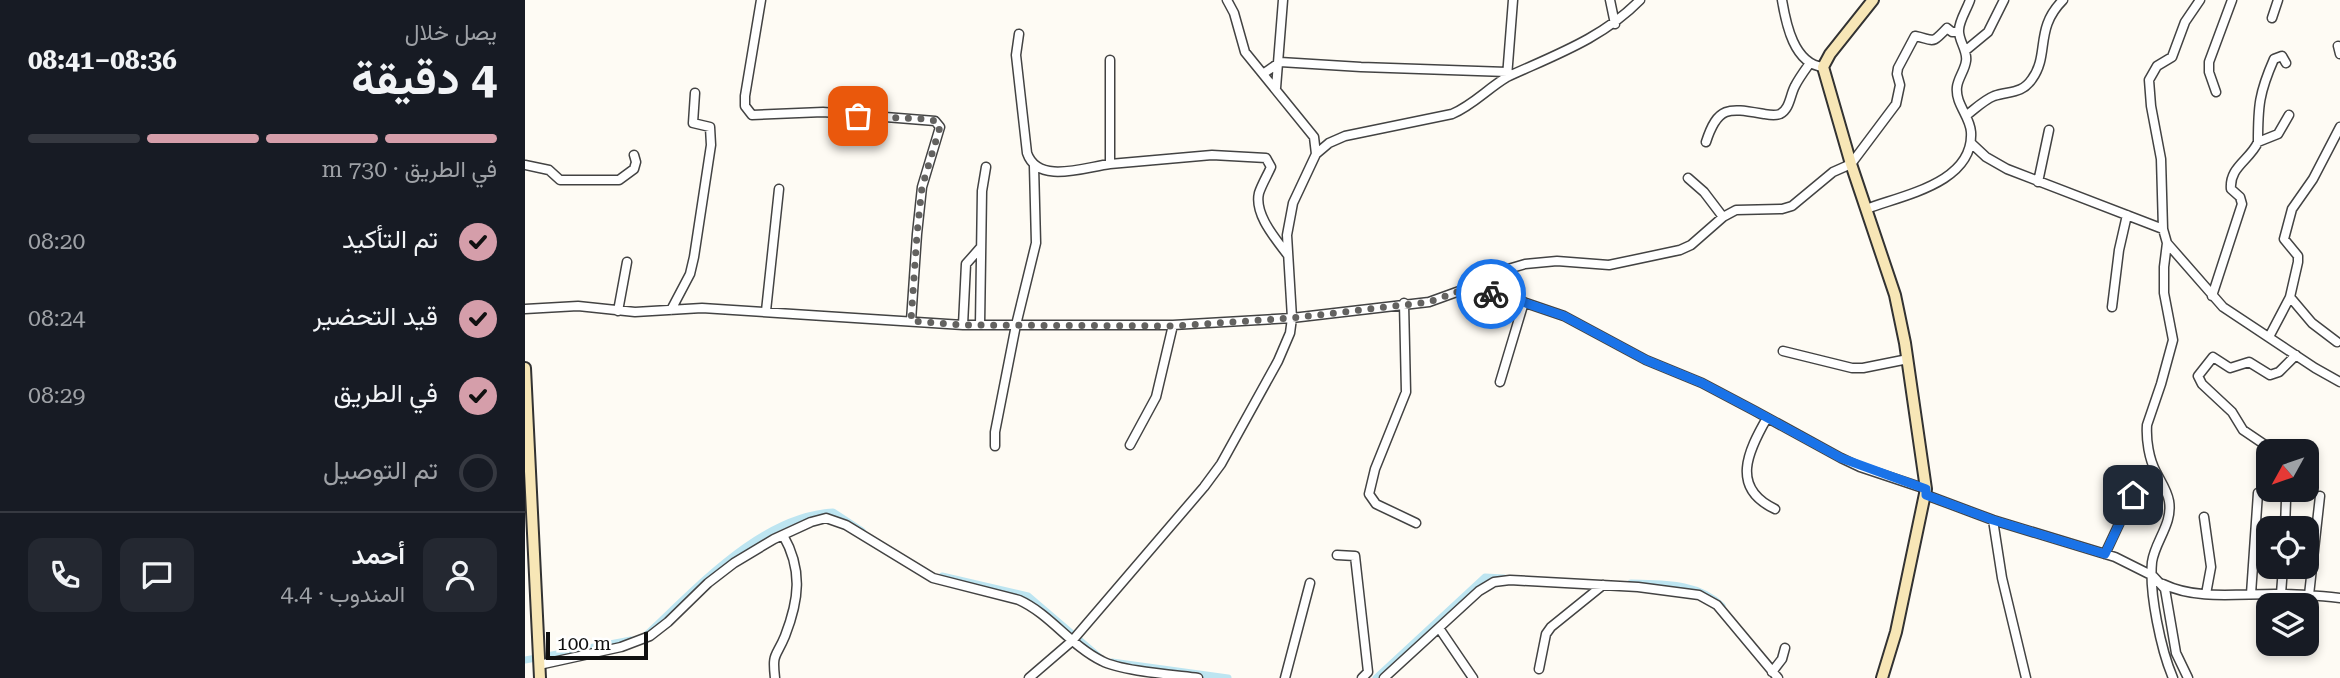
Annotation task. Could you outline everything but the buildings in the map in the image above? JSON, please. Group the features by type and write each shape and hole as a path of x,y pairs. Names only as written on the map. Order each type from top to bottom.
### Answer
{"main road":[{"path":"1873,0 1830,54 1823,67 1851,164 1895,295 1908,359 1926,492 1896,632 1882,678"},
{"path":"525,368 540,678"}],"street":[{"path":"761,0 745,96 745,106 751,115 823,112 926,119 936,121 940,127 922,187 911,321"},
{"path":"1227,0 1234,13 1245,52 1314,137 1317,154"},
{"path":"1276,88 1283,0"},
{"path":"1507,74 1513,0"},
{"path":"1610,0 1615,23"},
{"path":"1029,678 1072,641 1191,504 1221,464 1278,361 1290,333 1292,318 1287,254 1289,224 1293,203 1317,154 1329,143 1345,136 1459,111 1507,74 1593,38 1615,23 1640,0"},
{"path":"1782,0 1801,54 1810,63 1823,67"},
{"path":"1866,209 1926,188 1945,178 1964,161 1972,143 1970,123 1958,100 1957,86 1966,60 1958,32 1970,0"},
{"path":"1965,51 1988,32 2004,0"},
{"path":"1967,115 1992,97 2017,92 2031,81 2038,66 2046,25 2063,0"},
{"path":"2200,0 2185,22 2172,57 2157,66 2149,80 2161,159 2162,229 2167,243 2223,307 2340,382"},
{"path":"2216,92 2209,72 2209,62 2232,0"},
{"path":"2271,18 2278,0"},
{"path":"525,309 577,306 618,311 702,308 963,325 1174,326 1292,318 1439,299 1498,272 1525,264 1557,261 1609,265 1680,250 1698,240 1723,217 1742,209 1782,209 1792,206 1833,172 1851,164 1896,104 1900,85 1898,68 1915,36 1931,42 1947,27 1952,32 1958,32"},
{"path":"995,446 995,432 1016,325 1036,243 1034,166 1027,153 1016,55 1019,34"},
{"path":"2212,296 2242,204 2240,197 2231,189 2231,179 2238,166 2255,150 2258,142 2257,112 2265,80 2274,59 2282,56 2286,63"},
{"path":"1110,60 1110,164"},
{"path":"1263,74 1280,62 1507,74"},
{"path":"1706,142 1712,123 1726,112 1740,110 1771,116 1786,109 1796,84 1810,63"},
{"path":"671,310 689,274 694,257 711,145 710,127 693,123 695,93"},
{"path":"2258,142 2279,134 2289,115"},
{"path":"2269,337 2290,297 2298,256 2284,239 2288,216 2313,179 2340,127"},
{"path":"2038,182 2049,130"},
{"path":"1972,143 1997,164 2162,229"},
{"path":"525,165 549,170 561,180 616,180 634,169 636,162 633,155"},
{"path":"1034,166 1042,170 1064,171 1212,155 1266,158 1271,167 1260,189 1258,204 1260,213 1287,254"},
{"path":"980,325 982,191 986,167"},
{"path":"1688,178 1704,192 1723,217"},
{"path":"766,311 779,189"},
{"path":"2112,307 2119,250 2127,215"},
{"path":"2167,243 2164,293 2173,340 2147,432 2154,470 2169,502 2168,522 2152,561 2165,658 2173,678"},
{"path":"963,325 966,264 981,247"},
{"path":"618,311 627,262"},
{"path":"1465,289 1524,302 1586,326 1646,360 1702,383 1860,467 1993,520 2105,554 2174,589 2206,594 2256,594"},
{"path":"2290,297 2312,323 2337,342"},
{"path":"1500,382 1524,302"},
{"path":"1404,303 1406,392 1375,469 1369,494 1376,505 1416,523"},
{"path":"1130,445 1156,397 1174,326"},
{"path":"1783,351 1852,368 1908,359"},
{"path":"2256,439 2243,430 2232,412 2206,388 2198,376 2213,357 2230,368 2249,362 2270,375 2279,372 2296,355"},
{"path":"1767,418 1758,433 1745,473 1754,496 1761,503 1775,509"},
{"path":"2105,554 2143,475"},
{"path":"2309,593 2320,496"},
{"path":"2251,594 2257,502"},
{"path":"2204,517 2211,567 2206,594"},
{"path":"539,659 621,647 654,634 721,572 783,535 819,519 836,520 933,578 1030,604 1072,641 1106,663 1171,676 1198,678"},
{"path":"1993,520 2002,578 2026,678"},
{"path":"775,678 773,657 786,632 799,578 789,545 783,535"},
{"path":"1337,555 1355,556 1367,672 1362,678"},
{"path":"1384,678 1479,590 1494,582 1510,580 1675,590 1708,598 1717,605 1775,675 1785,648"},
{"path":"1285,678 1310,583"},
{"path":"2162,583 2176,653 2188,678"},
{"path":"1539,669 1546,634 1603,585"},
{"path":"2319,596 2340,598"},
{"path":"1439,628 1473,678"}],"waterway":[{"path":"645,636 731,558 780,526 833,512 862,531"},
{"path":"942,576 1028,596 1098,656"},
{"path":"1376,678 1485,577 1504,578"},
{"path":"1631,583 1691,588 1722,606"},
{"path":"525,660 631,640"},
{"path":"1112,662 1228,678"}],"way so far":[{"path":"858,116 926,119 936,121 940,127 922,187 911,321 963,325 1174,326 1292,318 1429,302 1465,289 1491,294"}],"route":[{"path":"1491,294 1564,316 1646,360 1702,383 1841,458 1926,489 1926,495 1993,520 2105,554 2133,495"}]}
